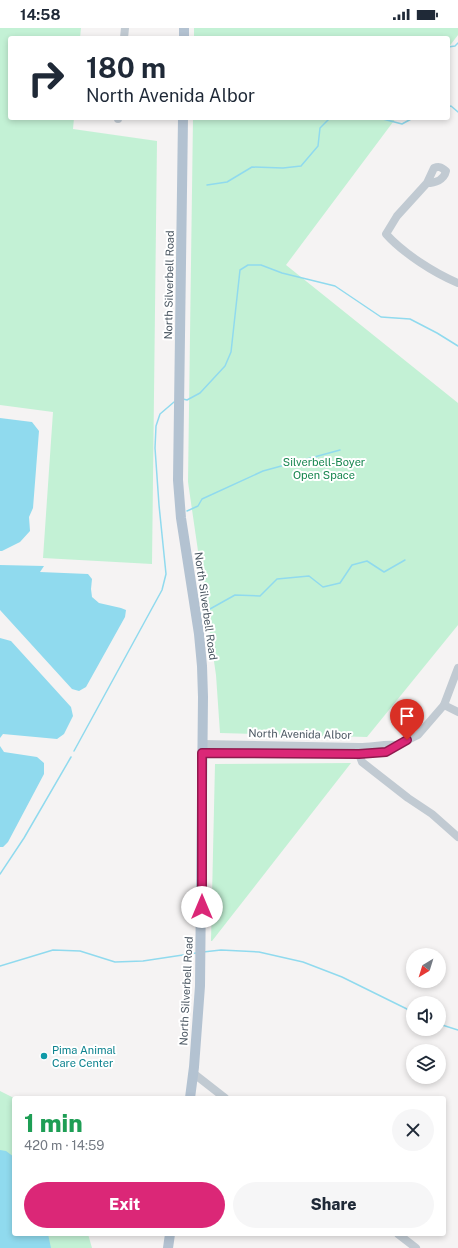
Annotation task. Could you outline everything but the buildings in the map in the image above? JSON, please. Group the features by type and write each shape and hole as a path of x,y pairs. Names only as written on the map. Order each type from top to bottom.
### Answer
{"main road":[{"name":"North Silverbell Road","path":"182,120 178,480 181,518 199,634 203,698 200,986 194,1073 190,1096"},
{"path":"168,1248 170,1236"}],"street":[{"path":"427,183 396,216 386,234 394,244 420,262 458,283"},
{"name":"North Avenida Albor","path":"202,749 386,752 418,735 444,705 458,668"},
{"path":"444,705 458,712"},
{"path":"359,751 362,762 408,798 432,814 458,837"},
{"path":"194,1073 223,1096"},
{"path":"401,1236 416,1248"}],"green space":[{"path":"0,28 81,28 80,36 8,36 8,120 74,120 73,129 157,141 152,564 43,558 53,412 0,405"},
{"path":"194,28 458,28 458,35 450,45 450,36 194,36"},
{"name":"Silverbell-Boyer Open Space","path":"193,120 395,120 286,265 458,403 458,625 367,737 220,733 216,675 188,482"},
{"path":"351,763 212,941 211,941 215,764"},
{"path":"0,1091 12,1097 12,1236 89,1236 92,1248 0,1248"}],"water":[{"path":"0,418 32,422 39,431 33,508 29,517 30,531 20,542 2,551 0,551"},
{"path":"0,565 44,566 40,572 88,574 92,579 92,597 99,603 126,610 125,617 86,687 79,691 72,689 0,610"},
{"path":"0,638 11,641 71,707 73,716 64,734 57,739 3,734 0,738"},
{"path":"0,746 4,752 37,757 44,763 44,774 8,842 3,847 0,847"},
{"path":"0,1150 6,1151 12,1156 12,1236 48,1236 51,1248 0,1248"}],"waterway":[{"path":"450,47 455,46 458,43"},
{"path":"450,106 458,112"},
{"path":"207,185 227,182 252,167 283,168 301,166 318,146 320,128 328,120"},
{"path":"387,120 402,124 409,120"},
{"path":"183,399 187,400 200,393 225,366 231,352 240,270 248,265 261,265 282,273 335,286 381,317 410,319 458,346"},
{"path":"74,751 162,590 166,574 155,448 156,426 160,414 174,402"},
{"path":"187,511 198,506 202,499 263,471 340,450"},
{"path":"201,614 235,595 260,596 277,579 309,576 323,587 340,583 352,565 367,561 384,572 405,560"},
{"path":"0,874 24,838 71,757"},
{"path":"0,966 53,950 80,951 115,962 143,961 196,953"},
{"path":"203,952 221,950 259,952 303,962 342,977 406,1009"},
{"path":"446,1026 458,1030"}],"place":[{"name":"Pima Animal Care Center","path":"44,1056"}],"route":[{"path":"202,907 202,753 359,754 386,752 407,740"}]}
